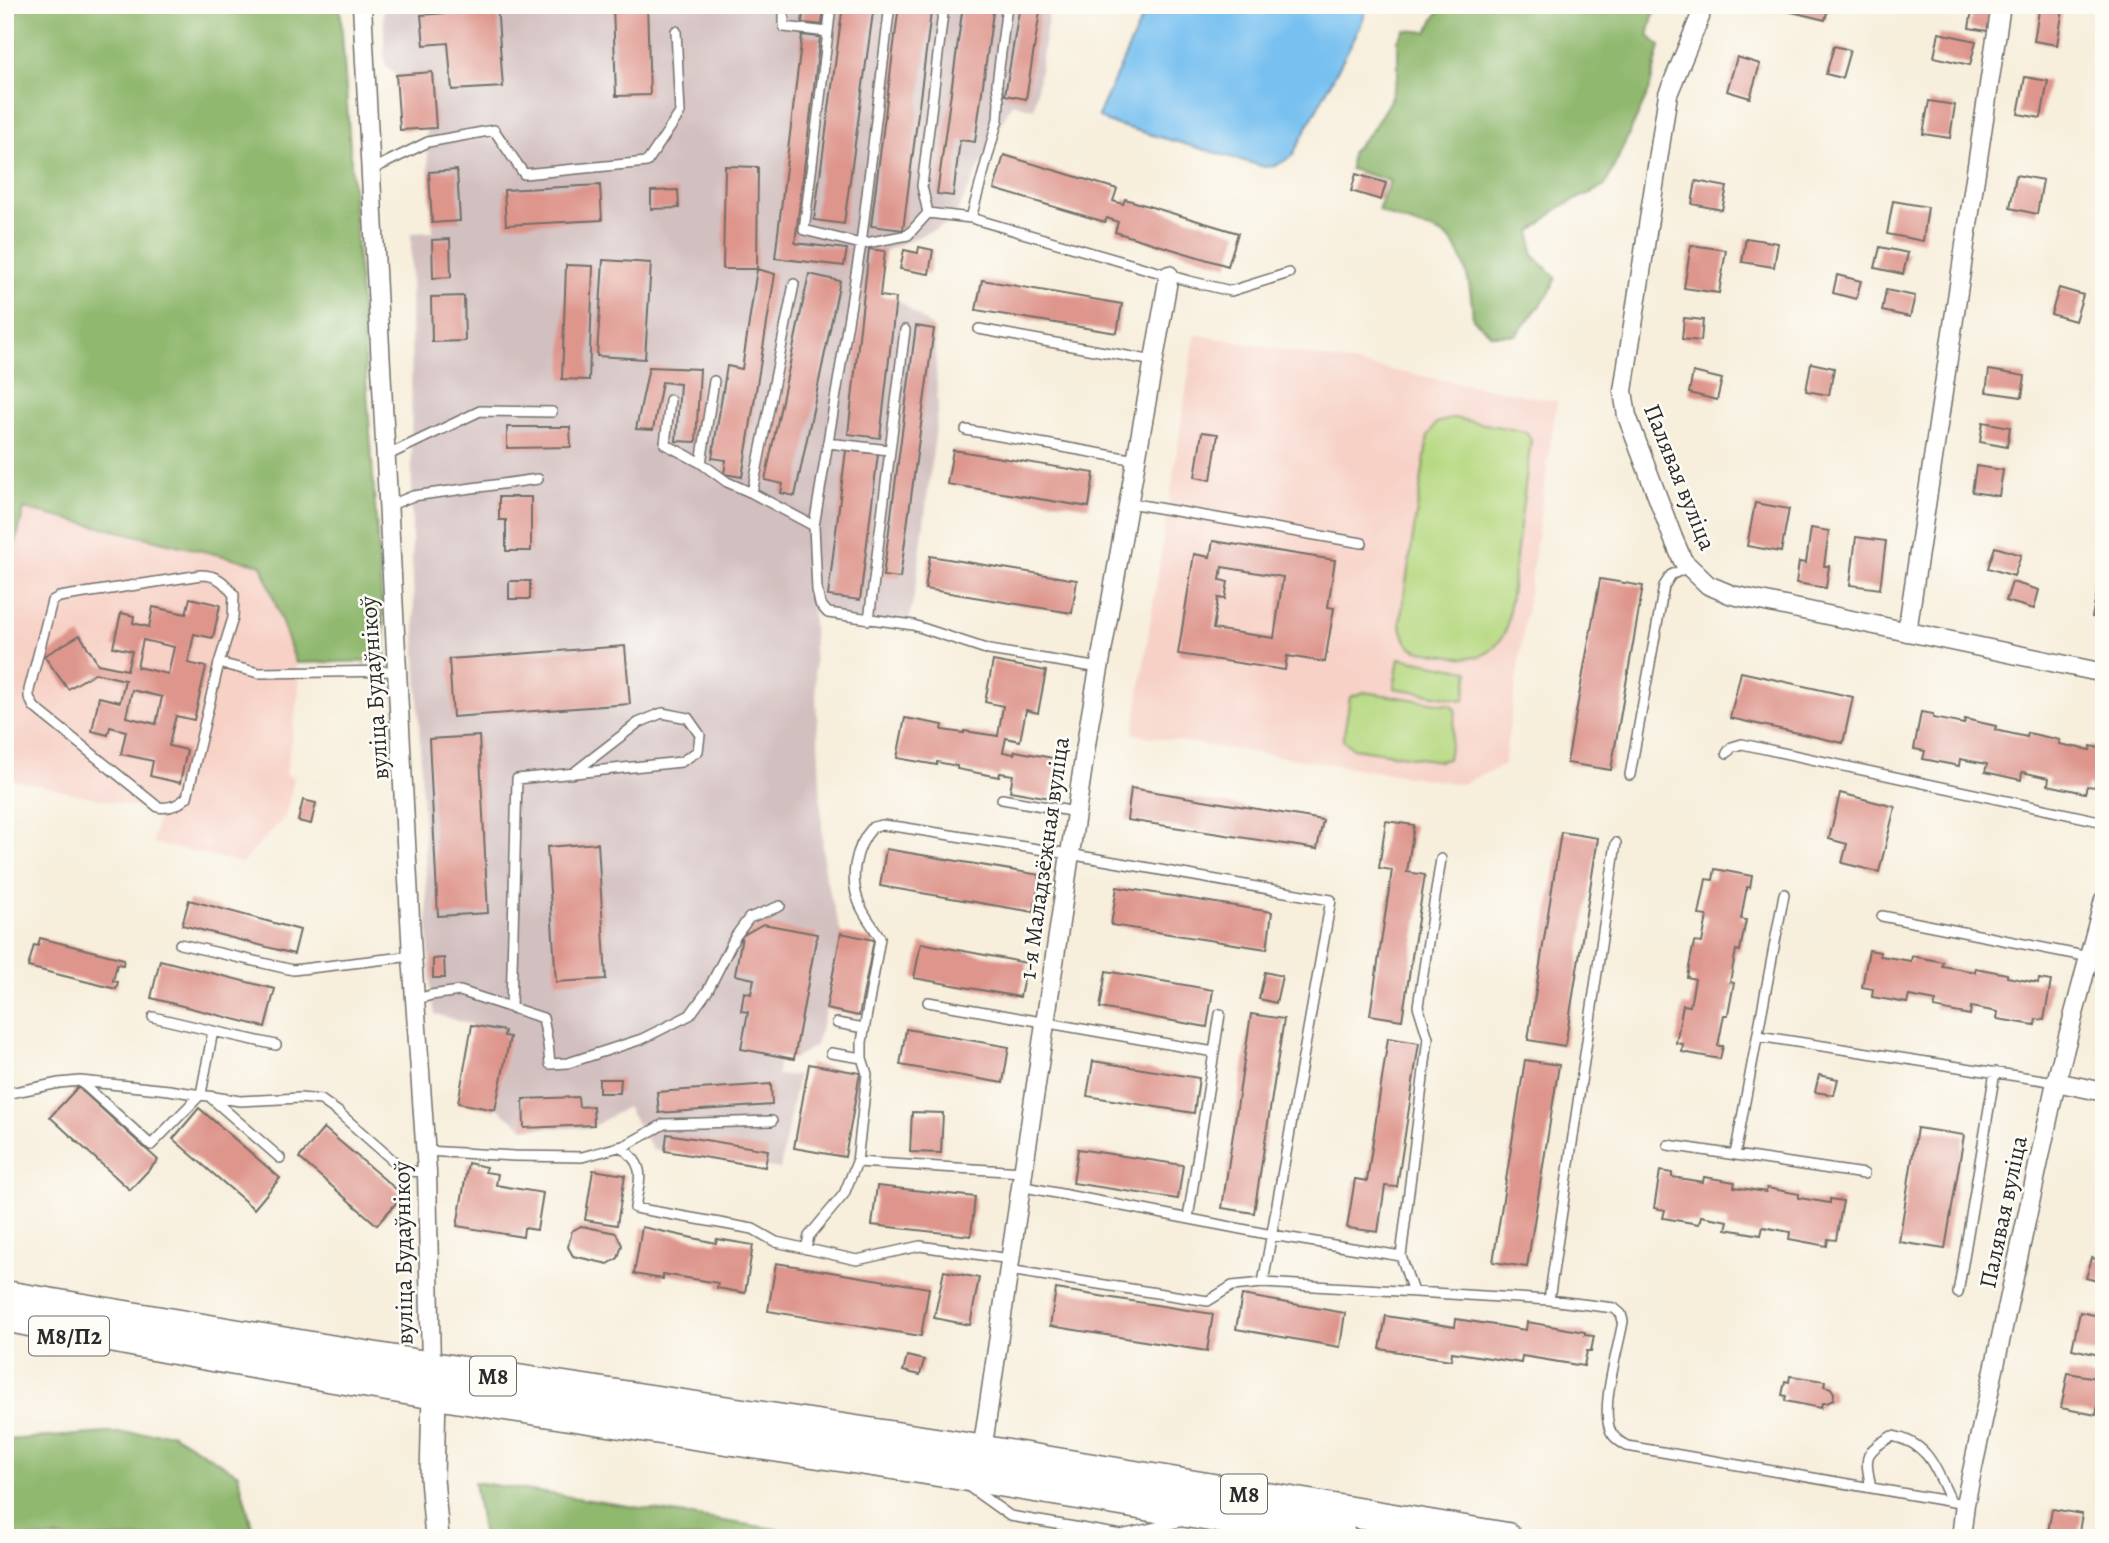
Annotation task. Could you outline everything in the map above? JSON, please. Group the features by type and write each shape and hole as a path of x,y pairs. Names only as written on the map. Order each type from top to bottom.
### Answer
{"highway":[{"name":"М8","path":"5,1296 432,1381"},
{"name":"М8","path":"5,1316 133,1342 432,1381 969,1468 1507,1538"},
{"name":"М8/П2","path":"5,1331 133,1342"},
{"name":"М8","path":"969,1468 1206,1516 1342,1538"}],"street":[{"name":"вуліца Будаўнікоў","path":"362,5 412,956 427,1172 432,1381"},
{"path":"1907,632 2000,5"},
{"name":"Палявая вуліца","path":"1700,17 1668,94 1623,391 1627,416 1679,553 1688,567 1707,585 1732,595 2104,673"},
{"name":"1-я Маладзёжная вуліца","path":"969,1468 1009,1264 1089,725 1169,275"},
{"name":"Палявая вуліца","path":"1961,1538 1958,1503 2056,1082 2104,900"},
{"path":"2056,1082 2104,1092"},
{"path":"432,1381 432,1478 437,1538"}],"lane":[{"path":"785,5 784,27 828,32"},
{"path":"831,5 804,230 861,244 908,234 928,213"},
{"path":"890,5 861,244 814,526 820,604 828,613 913,625 989,650 1100,668"},
{"path":"928,213 922,186 944,5"},
{"path":"971,218 998,119 998,84 1007,5"},
{"path":"371,170 428,142 494,130 524,174 647,162 680,113 676,31"},
{"path":"928,213 971,218 1231,291 1289,273"},
{"path":"752,493 794,284"},
{"path":"979,329 1154,361"},
{"path":"869,620 905,330"},
{"path":"701,463 714,381"},
{"path":"670,400 665,444 701,463 727,482 814,526"},
{"path":"386,456 480,411 552,412"},
{"path":"966,430 1136,460"},
{"path":"828,443 889,450"},
{"path":"388,506 413,496 538,479"},
{"path":"1129,503 1362,543"},
{"path":"1630,775 1664,586 1671,575 1688,567"},
{"path":"211,575 220,579 234,595 233,618 219,663 187,797 177,805 165,808 158,807 34,707 29,697 52,601 60,597 211,575"},
{"path":"219,663 259,673 397,671"},
{"path":"511,1007 517,779 572,774 681,762 698,751 700,735 688,718 662,713 638,723 572,774"},
{"path":"1727,753 1732,747 1742,744 2104,822"},
{"path":"1002,799 1076,812"},
{"path":"806,1249 809,1236 844,1194 857,1162 867,1074 862,1058 864,1028 880,938 856,895 856,859 860,845 873,827 882,825 1069,854 1331,900 1263,1283"},
{"path":"1549,1300 1616,843"},
{"path":"1413,1292 1401,1256 1428,1038 1418,1006 1441,859"},
{"path":"1735,1155 1784,894"},
{"path":"415,1000 460,991 543,1018 550,1064 568,1063 642,1039 690,1015 708,990 735,937 749,918 779,906"},
{"path":"1882,916 2089,957"},
{"path":"180,944 293,970 412,956"},
{"path":"928,1002 1214,1052"},
{"path":"1188,1218 1220,1014"},
{"path":"153,1017 276,1045"},
{"path":"837,1023 864,1028"},
{"path":"80,1081 151,1145 205,1095 213,1031"},
{"path":"1758,1036 2056,1082"},
{"path":"831,1053 862,1058"},
{"path":"1958,1293 1995,1072"},
{"path":"5,1094 80,1081 240,1101 300,1098 321,1100 405,1171 427,1172"},
{"path":"205,1095 279,1158"},
{"path":"425,1151 582,1157 621,1147 664,1124 772,1121"},
{"path":"1668,1145 1864,1174"},
{"path":"621,1147 636,1160 640,1169 635,1208 753,1229 776,1242 857,1260 920,1247 1208,1301 1232,1286 1263,1283 1549,1300 1614,1308 1622,1314 1623,1321 1607,1414 1609,1429 1616,1440 1627,1446 1958,1503"},
{"path":"857,1162 1022,1179 1188,1218 1401,1256"},
{"path":"1871,1488 1866,1461 1872,1447 1892,1436 1906,1438 1921,1447 1958,1503"}],"shaded area":[{"path":"383,5 1050,5 1034,109 1012,103 952,222 885,251 880,296 896,298 934,329 938,410 917,579 908,626 815,615 812,604 824,872 841,933 816,1045 794,1059 779,1057 777,1075 798,1075 780,1169 652,1149 627,1107 590,1128 524,1128 496,1107 510,1038 504,1036 505,1031 435,1014 431,995 412,560 411,233 433,232 426,129 400,130 396,75 385,66"},
{"path":"1195,334 1557,401 1504,765 1461,784 1133,734"},
{"path":"24,509 262,565 296,663 299,690 286,774 294,779 286,816 242,863 153,843 158,812 5,778 5,585"}],"green space":[{"path":"5,5 340,5 386,661 296,663 262,565 24,509 5,585"},
{"path":"1442,5 1706,5 1683,13 1654,11 1648,36 1660,46 1649,91 1605,186 1560,207 1531,232 1533,255 1556,278 1549,294 1516,335 1492,335 1473,319 1466,272 1462,259 1450,240 1378,210 1390,181 1350,169 1351,153 1372,130 1389,102 1398,75 1398,40 1405,30 1427,32"},
{"path":"1454,418 1526,432 1531,440 1507,627 1495,647 1488,653 1471,657 1415,649 1408,644 1400,623 1428,436 1436,423"},
{"path":"1399,658 1469,671 1464,700 1394,688"},
{"path":"1364,692 1451,705 1456,711 1448,759 1439,761 1353,748 1343,740 1350,697"},
{"path":"106,1433 171,1433 238,1474 255,1538 5,1538 6,1440"},
{"path":"474,1482 832,1538 483,1538"}],"water":[{"path":"1148,5 1368,5 1360,27 1292,156 1279,164 1265,167 1107,122 1098,116"}],"building":[{"path":"445,5 497,5 503,87 452,90 448,43 424,45 421,15 445,13"},
{"path":"613,5 647,5 650,95 616,96"},
{"path":"804,5 824,5 822,25 802,23"},
{"path":"843,5 874,5 844,224 814,220"},
{"path":"899,5 932,5 903,230 871,226"},
{"path":"963,5 994,5 975,142 960,140 953,196 937,194"},
{"path":"1020,5 1041,5 1026,99 1005,95"},
{"path":"1789,5 1829,5 1825,20 1788,11"},
{"path":"1973,5 1992,5 1988,31 1969,28"},
{"path":"2040,5 2063,9 2057,45 2034,41"},
{"path":"1939,33 1976,41 1970,65 1934,57"},
{"path":"802,35 820,37 795,243 847,249 844,266 775,258"},
{"path":"1834,46 1850,50 1842,78 1826,74"},
{"path":"1737,57 1760,64 1750,98 1727,91"},
{"path":"432,72 436,128 400,130 396,75"},
{"path":"2025,77 2048,81 2041,118 2018,114"},
{"path":"1929,101 1955,105 1950,138 1923,134"},
{"path":"1004,155 1117,189 1113,201 1123,204 1125,199 1238,233 1228,266 1115,232 1118,222 1107,218 1105,222 994,189"},
{"path":"725,166 758,167 757,269 723,269"},
{"path":"457,170 460,221 432,223 429,172"},
{"path":"1356,174 1386,183 1381,200 1351,191"},
{"path":"2016,175 2043,180 2037,214 2010,208"},
{"path":"1696,181 1727,187 1722,210 1692,204"},
{"path":"600,185 602,220 506,225 504,190"},
{"path":"678,190 679,208 651,209 651,191"},
{"path":"1893,201 1928,207 1923,241 1887,234"},
{"path":"1746,238 1778,243 1774,267 1742,262"},
{"path":"450,239 451,277 433,278 432,240"},
{"path":"1691,245 1726,250 1719,293 1684,288"},
{"path":"919,247 933,250 929,274 900,269 904,250 918,253"},
{"path":"1880,247 1908,253 1903,274 1875,268"},
{"path":"869,249 885,251 880,296 896,298 880,438 848,434"},
{"path":"603,260 651,263 645,359 597,356"},
{"path":"566,265 593,266 589,380 562,379"},
{"path":"757,269 775,274 742,477 724,474 726,460 712,458 727,366 742,369"},
{"path":"809,274 840,281 795,496 781,493 783,484 765,480"},
{"path":"1837,275 1861,281 1856,299 1833,293"},
{"path":"982,280 1122,304 1117,333 976,310"},
{"path":"2059,288 2083,295 2075,321 2051,314"},
{"path":"1886,290 1915,296 1910,317 1882,311"},
{"path":"464,296 465,341 432,342 431,297"},
{"path":"1684,318 1703,320 1701,341 1682,339"},
{"path":"916,326 934,329 900,578 883,576"},
{"path":"1811,363 1834,368 1829,395 1806,391"},
{"path":"649,367 700,369 696,442 676,441 680,384 662,382 653,430 636,429"},
{"path":"1989,370 2025,376 2022,397 1986,392"},
{"path":"1693,372 1722,379 1717,400 1689,393"},
{"path":"1983,422 2010,427 2007,447 1980,442"},
{"path":"507,427 570,427 571,447 507,448"},
{"path":"1202,432 1218,434 1211,480 1195,477"},
{"path":"846,450 878,454 860,600 828,596"},
{"path":"953,450 1094,473 1089,507 947,484"},
{"path":"1976,466 2003,470 1999,496 1972,492"},
{"path":"499,497 531,497 531,551 506,551 506,520 499,520"},
{"path":"1755,503 1789,509 1781,552 1747,546"},
{"path":"1811,528 1829,531 1824,566 1829,566 1826,588 1796,583 1799,562 1806,563"},
{"path":"1856,537 1886,541 1880,589 1850,585"},
{"path":"1213,541 1335,560 1328,607 1334,608 1325,662 1287,656 1285,670 1178,654 1194,554 1210,557","holes":["1222,567 1283,577 1274,638 1213,629 1218,598 1225,599 1228,582 1220,580"]},
{"path":"1995,547 2021,555 2014,576 1988,568"},
{"path":"930,556 1077,580 1072,613 925,589"},
{"path":"2100,578 2104,579 2104,619 2092,617"},
{"path":"1600,579 1643,586 1611,770 1567,763"},
{"path":"509,581 530,581 530,599 509,599"},
{"path":"2012,582 2039,590 2034,609 2006,601"},
{"path":"190,598 220,605 213,638 194,634 188,663 206,667 194,720 176,716 172,731 169,746 187,750 180,783 150,776 153,761 121,754 126,731 110,727 108,735 92,731 99,697 120,702 125,680 95,673 68,689 44,656 80,635 98,664 127,670 132,651 113,647 121,613 134,616 133,623 149,627 153,607 186,614","holes":["143,640 174,647 168,674 137,667","132,690 162,697 156,724 126,717"]},
{"path":"625,646 630,704 453,717 449,659"},
{"path":"993,661 1046,671 1038,713 1026,710 1020,741 1006,738 1003,752 1014,754 1015,751 1058,759 1050,798 1010,791 1013,775 1000,773 999,777 957,769 957,766 937,762 937,765 897,758 905,718 943,725 942,730 998,736 1003,706 985,702"},
{"path":"1741,672 1853,697 1843,743 1730,718"},
{"path":"1921,712 1933,714 1933,718 1964,724 1965,719 1996,726 1995,730 2027,737 2028,733 2060,740 2059,744 2090,750 2091,746 2103,749 2095,787 2087,786 2085,793 2048,785 2049,778 2022,772 2021,780 1985,772 1987,764 1960,759 1959,766 1923,759 1925,751 1914,749"},
{"path":"479,736 488,913 438,916 429,739"},
{"path":"1131,788 1323,820 1317,849 1127,820"},
{"path":"1840,793 1895,807 1879,872 1842,863 1847,844 1829,839"},
{"path":"303,800 316,803 311,824 298,821"},
{"path":"1386,821 1414,825 1407,872 1425,875 1402,1020 1370,1015 1392,870 1379,868"},
{"path":"1561,832 1598,838 1565,1046 1528,1040"},
{"path":"598,843 606,979 556,982 547,847"},
{"path":"886,849 1040,875 1034,912 880,886"},
{"path":"1715,869 1752,876 1750,888 1747,887 1741,919 1746,920 1740,951 1736,950 1730,982 1734,983 1728,1015 1724,1015 1718,1046 1723,1046 1720,1059 1682,1052 1683,1044 1676,1043 1683,1005 1690,1006 1695,979 1687,977 1694,942 1702,943 1707,916 1699,915 1706,879 1713,880"},
{"path":"1117,887 1272,912 1267,949 1111,925"},
{"path":"189,900 300,930 294,954 182,925"},
{"path":"763,924 817,934 794,1059 741,1049 748,1012 741,1011 744,992 751,994 754,979 735,975 742,936"},
{"path":"841,933 874,940 859,1016 826,1009"},
{"path":"40,938 124,959 123,965 117,964 113,981 118,982 116,989 28,967 34,945 38,946"},
{"path":"921,943 1027,963 1020,997 914,978"},
{"path":"1869,950 1880,952 1880,956 1911,961 1912,956 1943,962 1942,966 1975,972 1975,968 2038,983 2039,979 2051,981 2044,1020 2036,1019 2035,1025 1997,1019 1998,1012 1971,1007 1970,1015 1934,1008 1936,1001 1909,996 1907,1003 1872,997 1873,989 1862,987"},
{"path":"444,958 445,978 433,978 433,959"},
{"path":"160,960 275,989 265,1027 151,998"},
{"path":"1106,971 1213,990 1207,1027 1100,1008"},
{"path":"1265,972 1282,976 1276,1003 1259,999"},
{"path":"1251,1014 1284,1019 1254,1213 1222,1208"},
{"path":"472,1025 505,1031 504,1036 510,1037 495,1110 458,1103"},
{"path":"906,1029 1009,1047 1003,1083 900,1065"},
{"path":"1388,1038 1419,1043 1397,1187 1385,1186 1378,1232 1347,1228 1355,1179 1367,1181"},
{"path":"1525,1060 1559,1065 1527,1267 1493,1262"},
{"path":"1093,1061 1199,1078 1194,1113 1087,1096"},
{"path":"809,1064 860,1073 845,1157 794,1148"},
{"path":"1819,1075 1838,1079 1834,1095 1815,1092"},
{"path":"599,1079 621,1079 620,1093 599,1093"},
{"path":"771,1084 772,1105 659,1113 657,1092"},
{"path":"78,1087 158,1160 130,1190 50,1117"},
{"path":"578,1097 579,1107 593,1106 594,1125 524,1128 523,1099"},
{"path":"199,1108 280,1178 254,1209 173,1139"},
{"path":"912,1112 943,1113 941,1153 910,1152"},
{"path":"324,1128 403,1195 377,1225 299,1158"},
{"path":"1917,1128 1964,1135 1945,1249 1899,1242"},
{"path":"667,1134 768,1150 765,1167 665,1151"},
{"path":"1078,1149 1183,1165 1178,1199 1073,1183"},
{"path":"468,1163 486,1167 485,1172 498,1174 496,1185 543,1193 537,1230 524,1228 523,1237 457,1226"},
{"path":"593,1170 625,1175 617,1225 585,1220"},
{"path":"1660,1171 1672,1173 1672,1177 1703,1182 1704,1177 1735,1182 1734,1187 1766,1192 1767,1188 1799,1194 1799,1198 1830,1203 1830,1199 1843,1201 1836,1240 1828,1239 1827,1246 1789,1239 1790,1232 1763,1227 1761,1235 1726,1229 1728,1221 1701,1216 1699,1224 1663,1218 1665,1210 1654,1208"},
{"path":"877,1186 975,1197 971,1236 872,1225"},
{"path":"581,1226 616,1233 622,1245 618,1258 608,1264 573,1256 568,1247 572,1231"},
{"path":"642,1227 716,1243 717,1239 753,1245 745,1293 717,1288 718,1283 663,1274 663,1279 634,1274"},
{"path":"2092,1258 2104,1261 2104,1283 2086,1278"},
{"path":"776,1263 929,1288 921,1336 768,1311"},
{"path":"944,1271 979,1278 970,1325 934,1318"},
{"path":"1056,1289 1213,1314 1207,1351 1050,1326"},
{"path":"1242,1295 1345,1313 1340,1347 1236,1329"},
{"path":"2080,1312 2104,1317 2104,1356 2072,1349"},
{"path":"1386,1316 1455,1327 1456,1319 1526,1330 1527,1322 1594,1336 1584,1366 1522,1356 1521,1363 1452,1352 1451,1360 1380,1349"},
{"path":"907,1356 924,1360 920,1375 903,1371"},
{"path":"2068,1373 2103,1379 2096,1415 2061,1408"},
{"path":"1790,1376 1825,1381 1824,1386 1831,1388 1834,1393 1833,1400 1822,1403 1821,1408 1785,1401 1786,1396 1782,1395 1785,1381 1789,1382"},
{"path":"2052,1509 2082,1514 2078,1538 2047,1538"}]}
